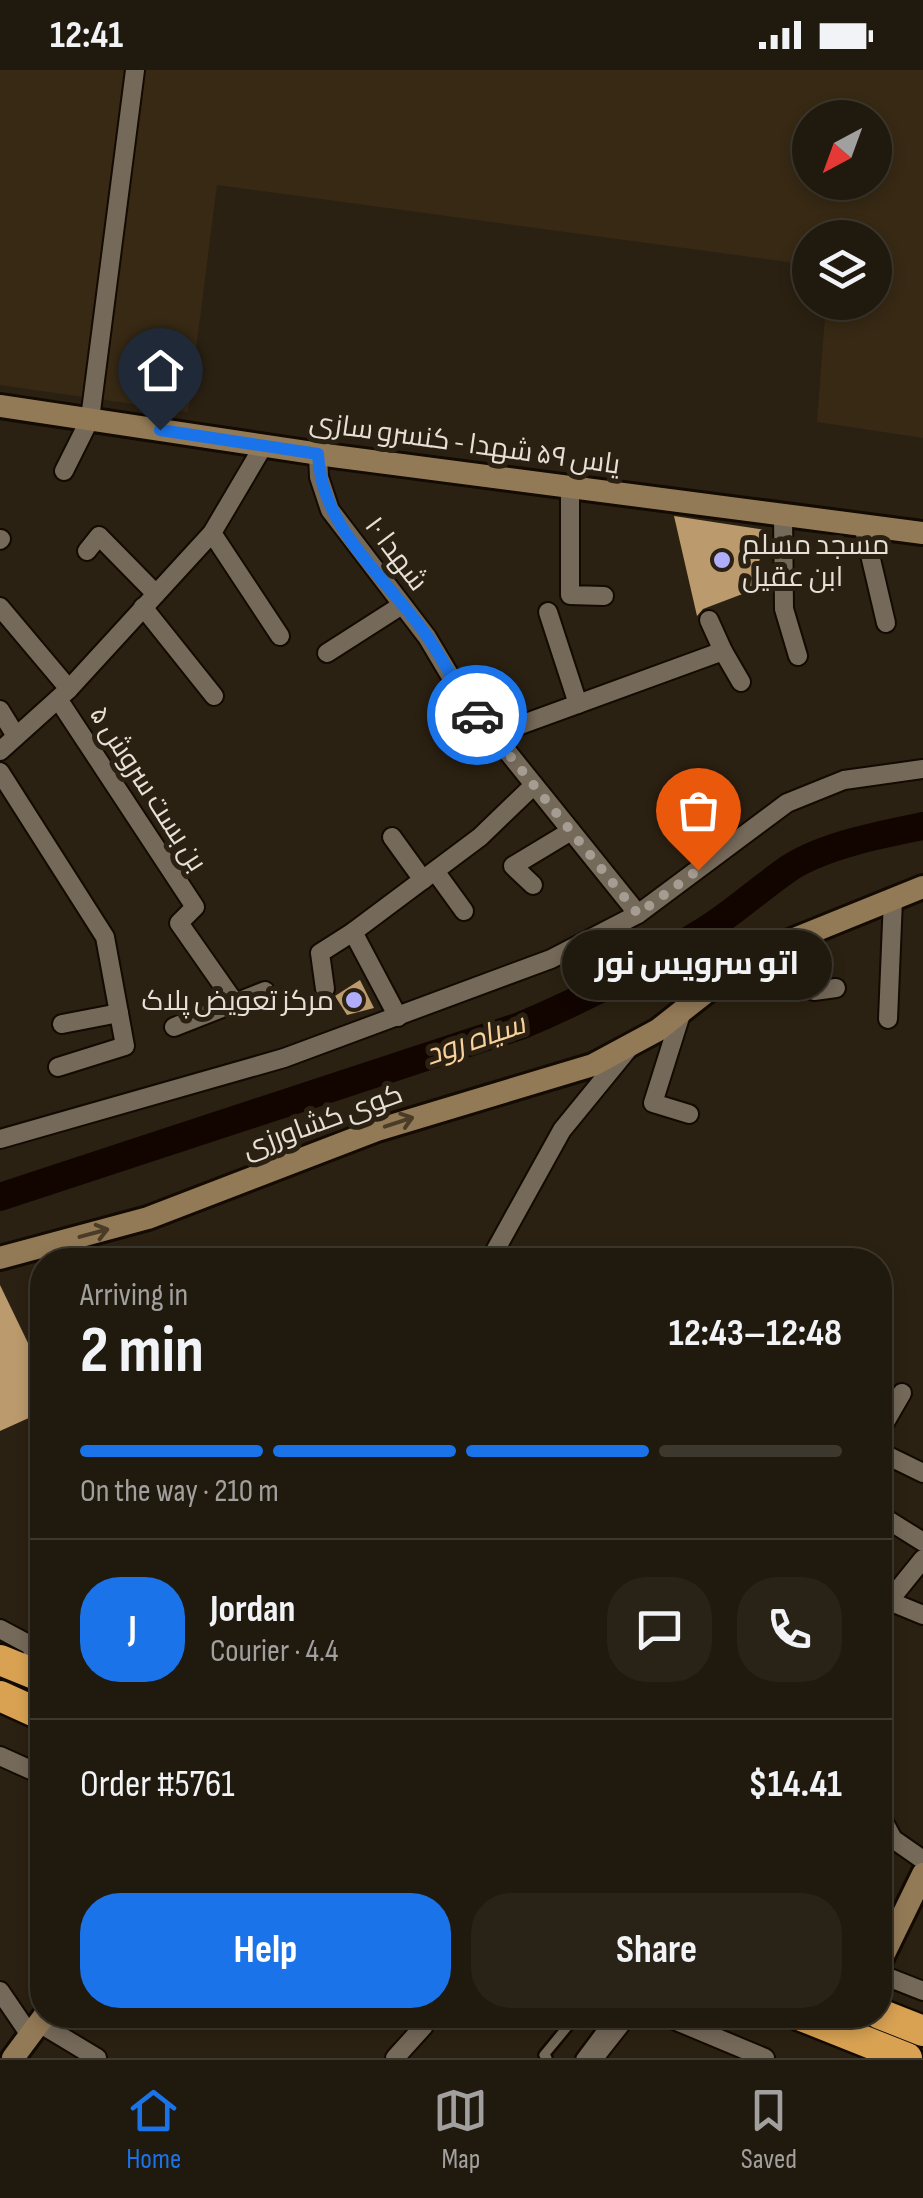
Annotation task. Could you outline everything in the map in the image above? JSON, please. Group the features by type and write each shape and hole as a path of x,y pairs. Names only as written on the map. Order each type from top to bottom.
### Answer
{"highway":[{"path":"0,1660 30,1670"},
{"path":"0,1696 30,1709"},
{"path":"892,2019 923,2032"},
{"path":"832,2028 907,2058"}],"street":[{"path":"64,471 90,419 135,70"},
{"name":"یاس ۵۹ شهدا - کنسرو سازی","path":"0,406 318,454 923,533"},
{"path":"0,751 64,694 212,532 264,446"},
{"name":"شهدا ۱۰","path":"318,454 319,476 330,510 427,637 460,694 638,914"},
{"path":"570,486 570,595 604,596"},
{"path":"783,514 784,610 798,656"},
{"path":"863,525 886,622"},
{"path":"212,532 280,636"},
{"path":"88,551 98,536 150,600 214,696"},
{"path":"327,653 402,605"},
{"path":"0,607 64,694"},
{"path":"548,612 578,704"},
{"path":"709,620 741,682"},
{"path":"493,735 723,651"},
{"name":"بن بست سروش ۵","path":"64,694 195,907 179,923 235,1003"},
{"path":"0,710 16,736"},
{"path":"0,1140 284,1058 551,959 638,914 787,803 844,780 923,770"},
{"path":"0,772 105,937 124,1046 58,1066"},
{"path":"325,990 320,952 353,932 480,837 534,785"},
{"path":"533,885 514,866 571,831"},
{"path":"392,837 464,911"},
{"path":"888,1018 912,894"},
{"name":"کوی کشاورزی","path":"37,1248 148,1218 377,1130 593,1065 634,1043 724,978 804,934 912,894"},
{"path":"353,932 398,1018"},
{"path":"804,934 805,992 836,988"},
{"path":"174,1026 265,992"},
{"path":"682,1011 653,1103 689,1114"},
{"path":"62,1024 118,1014"},
{"path":"497,1248 562,1130 634,1043"},
{"name":"کوی کشاورزی","path":"0,1258 30,1250"},
{"path":"892,1410 902,1393"},
{"path":"892,1458 923,1473"},
{"path":"892,1523 923,1542"},
{"path":"892,1596 923,1559"},
{"path":"892,1608 923,1614"},
{"path":"0,1629 30,1644"},
{"path":"0,1756 30,1770"},
{"path":"892,1837 923,1860"},
{"path":"892,1937 923,1874"},
{"path":"892,1979 923,1991"},
{"path":"0,1991 30,2018"},
{"path":"13,2058 36,2028"},
{"path":"43,2028 97,2058"},
{"path":"395,2058 422,2028"},
{"path":"594,2058 618,2028"},
{"path":"693,2028 765,2058"}],"lane":[{"path":"547,2058 544,2055 566,2028"},
{"path":"581,2058 603,2028"}],"shaded area":[{"path":"0,70 923,70 923,438 817,422 825,320 892,320 892,220 792,220 792,263 217,185 188,412 0,385"}],"building":[{"name":"مسجد مسلم ابن عقیل","path":"674,516 766,530 753,590 703,609 697,616"},
{"name":"مرکز تعویض پلاک","path":"360,980 374,1008 347,1015 335,996"},
{"path":"0,1285 30,1347 30,1417 0,1431"}],"waterway":[{"name":"سیاه رود","path":"0,1197 520,1026 591,994 682,944 805,859 855,841 923,826"}],"way so far":[{"path":"477,715 638,914 698,870"}],"place":[{"name":"مسجد مسلم ابن عقیل","path":"722,560"},
{"name":"اتو سرویس نور","path":"698,870"},
{"name":"مرکز تعویض پلاک","path":"354,1000"}],"route":[{"path":"160,430 318,454 319,476 330,510 427,637 477,715"}]}
